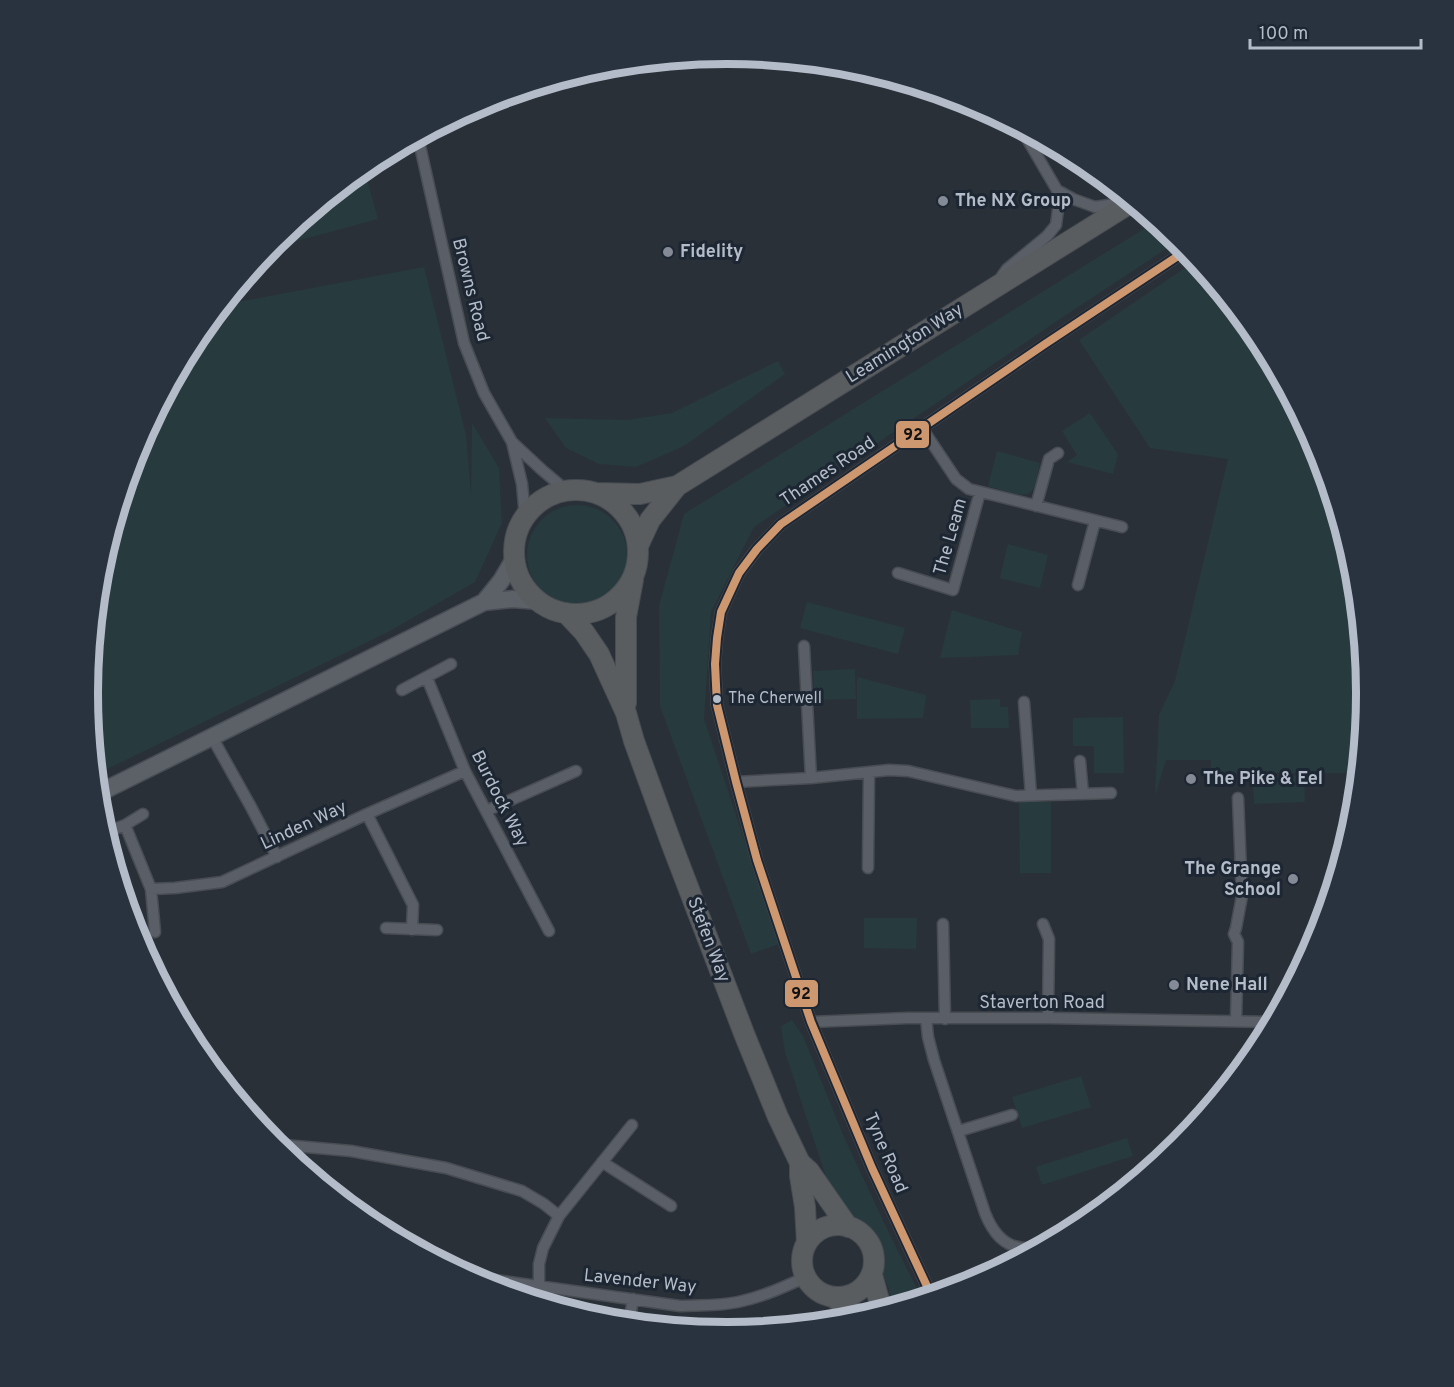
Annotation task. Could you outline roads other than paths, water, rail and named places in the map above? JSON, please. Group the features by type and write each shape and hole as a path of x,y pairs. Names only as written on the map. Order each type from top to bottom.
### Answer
{"highway":[{"name":"Leamington Way","path":"638,546 650,520 677,486 1124,206"},
{"name":"Leamington Way","path":"595,494 640,494 677,486"},
{"path":"626,713 626,617 638,560 638,546 633,528 626,515 613,502 595,494 567,491 546,497 530,510 514,541 516,570 522,584 545,606 566,613 585,614 611,604 624,592 634,574"},
{"path":"566,613 584,632 599,654 626,713"},
{"name":"Stefen Way","path":"626,713 645,774 778,1117 800,1163 809,1171 848,1227"},
{"name":"Stefen Way","path":"800,1163 807,1243"},
{"path":"833,1297 845,1297 856,1293 866,1285 872,1275 873,1251 868,1240 859,1232 848,1227 825,1228 815,1234 807,1243 803,1254 803,1266 806,1277 813,1287 833,1297 851,1310"},
{"path":"872,1275 880,1303"}],"main road":[{"path":"484,602 501,581 514,559"},
{"path":"105,790 484,602 513,599 538,601"}],"street":[{"path":"986,293 1007,269 1047,236 1056,225 1059,202 1057,190 1029,142"},
{"name":"Browns Road","path":"420,145 464,343 484,393 512,442 522,484 525,517"},
{"path":"1057,190 1072,199 1095,207 1121,203"},
{"name":"Thames Road","path":"811,1022 757,860 717,705 715,664 720,612 739,573 757,549 782,524 1178,255"},
{"path":"922,428 956,479 969,489 1122,528"},
{"name":"Browns Road","path":"512,442 567,491"},
{"path":"1036,506 1049,459 1058,453"},
{"name":"The Leam","path":"898,573 953,590 980,492"},
{"path":"1078,585 1095,521"},
{"path":"804,646 811,778"},
{"path":"402,690 451,664"},
{"name":"Burdock Way","path":"427,678 465,771 549,931"},
{"path":"1024,702 1031,795"},
{"path":"212,737 277,857"},
{"path":"1080,761 1083,794"},
{"name":"Linden Way","path":"151,889 222,882 465,771"},
{"path":"486,811 576,771"},
{"path":"736,782 908,771 1016,796 1111,793"},
{"path":"868,868 869,772"},
{"path":"1236,1021 1238,942 1234,934 1242,896 1238,798"},
{"path":"113,830 143,814"},
{"path":"368,814 413,905 412,930"},
{"path":"125,825 151,889 155,932"},
{"path":"943,924 945,1019"},
{"path":"1043,924 1049,939 1048,1018"},
{"path":"386,928 437,930"},
{"path":"926,1018 934,1060 991,1229 1001,1240 1024,1247"},
{"name":"Staverton Road","path":"811,1022 926,1018 1263,1022"},
{"name":"Tyne Road","path":"811,1022 872,1168 928,1289"},
{"path":"958,1131 1012,1115"},
{"path":"539,1286 539,1264 543,1248 559,1216 632,1125"},
{"path":"290,1146 351,1151 446,1168 522,1191 559,1216"},
{"path":"602,1162 671,1206"},
{"name":"Lavender Way","path":"513,1285 539,1286 680,1306 737,1303 769,1294 806,1277"},
{"path":"630,1315 633,1299"}],"place":[{"name":"The NX Group","path":"943,201"},
{"name":"Fidelity","path":"668,252"},
{"name":"The Cherwell","path":"717,699"},
{"name":"The Pike & Eel","path":"1191,779"},
{"name":"The Grange School","path":"1293,879"},
{"name":"Nene Hall","path":"1174,985"}]}
